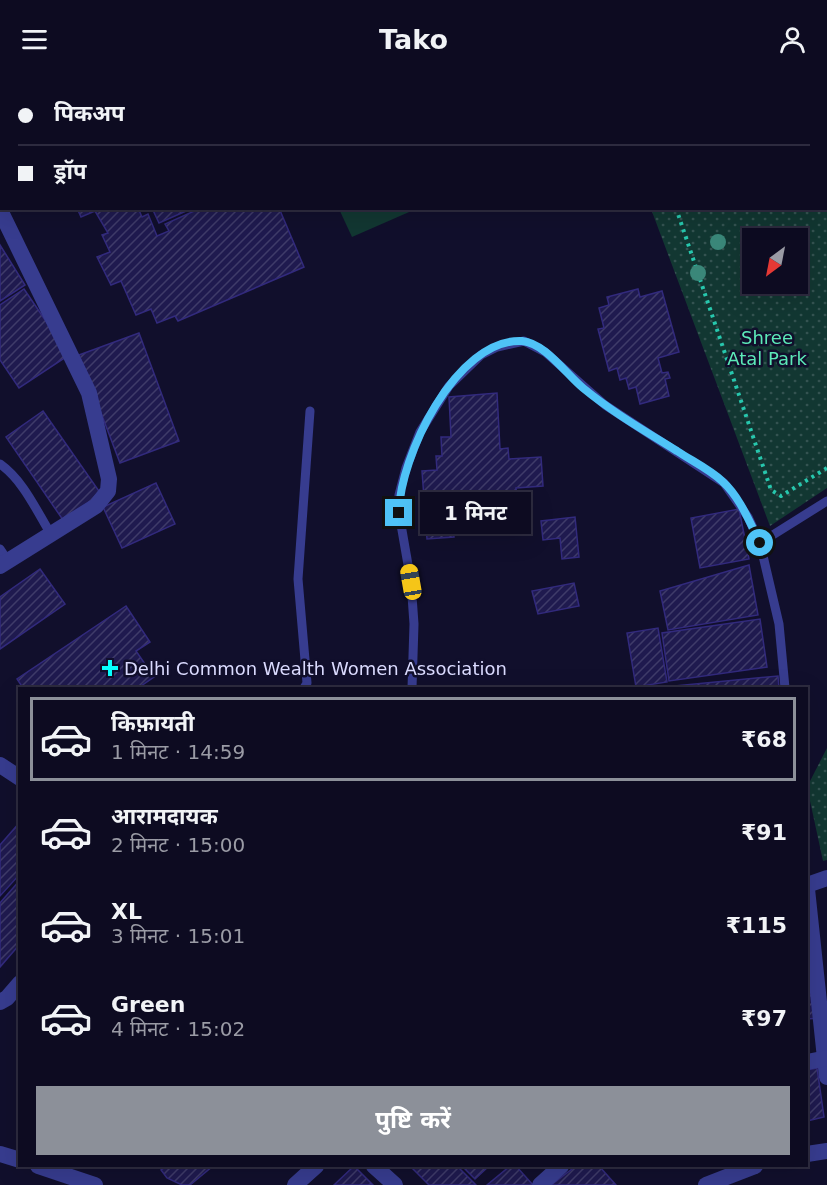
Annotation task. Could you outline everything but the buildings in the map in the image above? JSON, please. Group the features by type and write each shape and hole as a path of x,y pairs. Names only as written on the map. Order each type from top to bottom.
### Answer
{"street":[{"path":"0,210 89,393 109,479 108,491 96,506 52,536 3,559"},
{"path":"0,765 18,777"},
{"path":"818,883 827,1077"},
{"path":"0,1002 7,998 18,985"},
{"path":"808,1062 826,1058"},
{"path":"808,1154 827,1151"},
{"path":"0,1154 18,1159"},
{"path":"41,1167 95,1185"},
{"path":"295,1185 315,1167"},
{"path":"375,1167 395,1185"},
{"path":"540,1185 560,1167"},
{"path":"706,1185 752,1167"}],"lane":[{"path":"412,687 414,624 411,582 399,513 399,495 420,432 434,408 461,373 481,355 513,342 533,344 605,405 708,470 724,483 748,517 760,543 779,624 785,687"},
{"path":"305,687 307,683 298,579 310,411"},
{"path":"0,464 10,471 21,486 52,536"},
{"path":"760,543 827,501"}],"path":[{"path":"676,210 771,490 781,496 827,468"}],"green space":[{"path":"339,210 414,210 352,237"},
{"name":"Shree Atal Park","path":"651,210 827,210 827,488 770,526"},
{"path":"827,748 827,860 823,861 808,792 808,785"}],"place":[{"name":"Delhi Common Wealth Women Association","path":"110,668"}],"route":[{"path":"399,513 399,495 406,468 420,432 449,386 481,355 497,347 524,341 544,352 605,405 708,470 724,483 748,517 760,543"}]}
